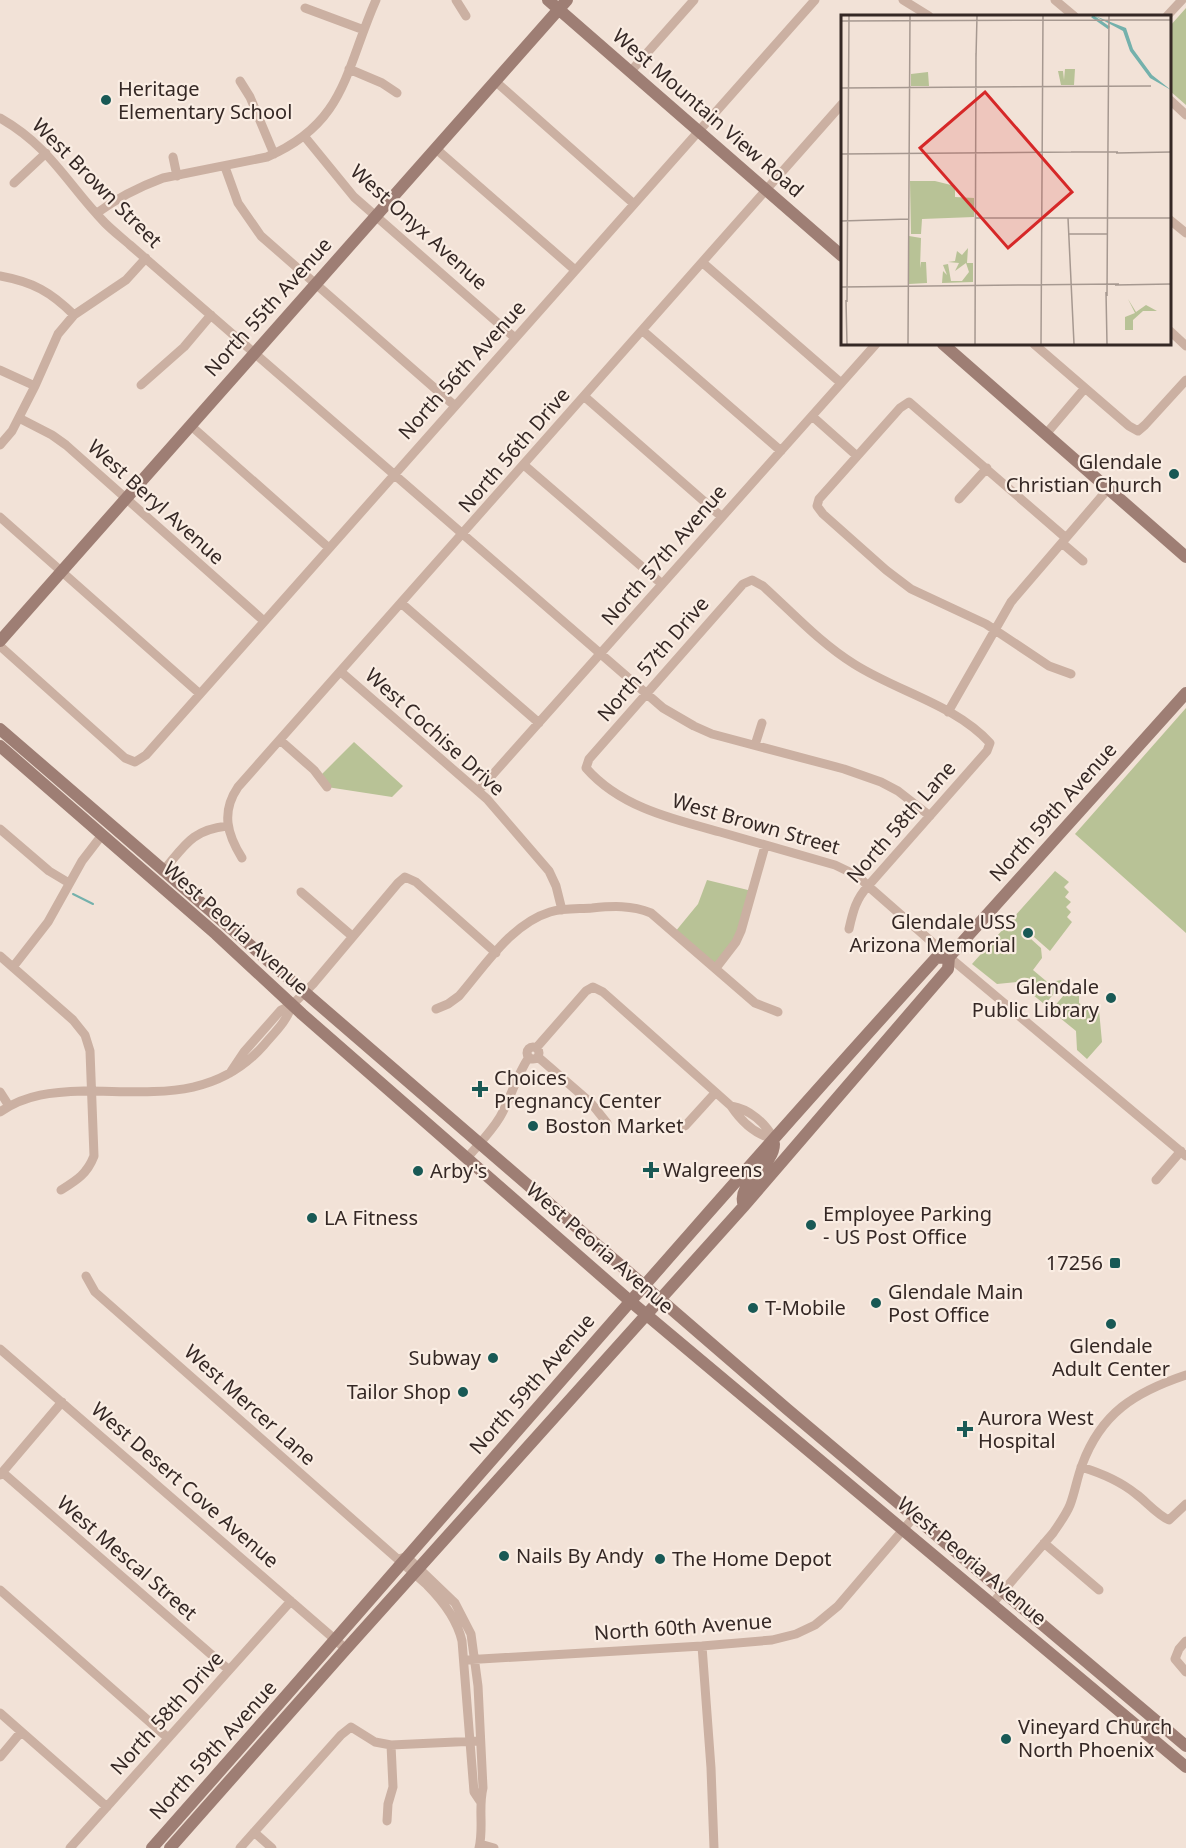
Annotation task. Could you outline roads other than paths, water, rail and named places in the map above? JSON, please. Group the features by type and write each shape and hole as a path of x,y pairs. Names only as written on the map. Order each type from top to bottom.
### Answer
{"main road":[{"name":"West Mountain View Road","path":"548,0 563,5 630,71 841,254"},
{"name":"North 55th Avenue","path":"0,641 563,5"},
{"path":"944,345 1186,557"},
{"name":"North 59th Avenue","path":"171,1848 346,1649 744,1206 948,969 949,957 1186,693"},
{"name":"West Peoria Avenue","path":"0,729 783,1406 1186,1746"},
{"name":"West Peoria Avenue","path":"0,747 216,934 292,1005 630,1301 1186,1767"},
{"name":"North 59th Avenue","path":"152,1848 336,1640 401,1560 774,1139 936,958 949,957"},
{"path":"744,1206 742,1201 744,1191 771,1155 775,1148 774,1139"},
{"path":"772,1420 783,1406"},
{"path":"1086,1683 1098,1682 1146,1722 1169,1732"}],"street":[{"path":"97,213 129,192 155,181 274,154 305,137 333,105 350,69 376,0"},
{"path":"456,0 466,16"},
{"path":"630,71 694,0"},
{"name":"North 56th Avenue","path":"0,646 125,758 135,762 146,755 815,0"},
{"path":"903,0 926,15"},
{"path":"1055,0 1073,15"},
{"path":"1168,15 1182,0"},
{"path":"305,8 364,30"},
{"path":"350,69 382,83 397,93"},
{"path":"240,81 250,97 274,154"},
{"path":"495,81 634,204"},
{"path":"1171,101 1186,115"},
{"name":"North 56th Drive","path":"227,826 234,793 841,106"},
{"name":"West Brown Street","path":"0,118 21,131 46,153 97,213 146,258 646,695"},
{"name":"West Onyx Avenue","path":"305,137 354,197 515,338"},
{"path":"435,148 575,270"},
{"path":"14,183 46,153"},
{"path":"173,157 177,176"},
{"path":"225,166 235,197 261,236 455,406"},
{"path":"1171,221 1186,233"},
{"path":"0,445 19,418 58,334 74,315 126,280 146,258"},
{"path":"703,263 841,383"},
{"path":"0,276 33,284 51,294 74,315"},
{"path":"141,384 178,352 211,315"},
{"path":"643,331 781,450"},
{"path":"1171,332 1186,346"},
{"name":"North 57th Avenue","path":"478,791 875,345"},
{"path":"1035,345 1129,426 1138,431 1186,380"},
{"path":"0,370 35,386"},
{"path":"1046,434 1085,388"},
{"path":"585,397 722,517"},
{"path":"1071,674 1049,666 994,629 911,589 823,514 817,506 819,499 857,456 900,408 909,402 987,468 1064,540 1083,561"},
{"path":"812,416 857,456"},
{"name":"West Beryl Avenue","path":"19,418 52,435 264,621"},
{"path":"190,425 329,548"},
{"path":"524,465 662,584"},
{"path":"959,500 987,468"},
{"path":"948,712 1011,602 1108,489"},
{"path":"0,517 200,694"},
{"name":"North 57th Drive","path":"586,768 589,759 743,584 752,580 763,586 842,657 948,712"},
{"path":"401,603 539,723"},
{"name":"West Cochise Drive","path":"341,672 478,791 549,871 556,886 562,910"},
{"path":"646,695 671,714 712,734 844,769 881,782 898,791 930,816"},
{"name":"North 58th Lane","path":"849,929 854,906 868,886 987,751 990,743 948,712"},
{"path":"755,745 762,723"},
{"path":"280,740 314,770 327,787"},
{"name":"West Brown Street","path":"586,768 613,791 652,812 835,866 858,876 949,957 1183,1154"},
{"path":"164,870 201,831 227,826 234,846 242,858"},
{"path":"0,829 49,871 69,883"},
{"path":"13,967 48,922 82,861 102,836"},
{"path":"716,968 736,942 741,931 765,846"},
{"path":"0,1112 21,1100 49,1092 185,1090 208,1084 230,1073 244,1052 281,1010 292,1005 304,993 405,877 416,882 496,953"},
{"path":"301,892 352,936"},
{"path":"436,1009 459,996 522,925 541,915 562,910 618,906 640,909 660,920 755,1003 778,1012"},
{"path":"0,956 73,1020 85,1035 90,1051 94,1156 90,1168 61,1190"},
{"path":"467,1158 500,1117 515,1081 586,990 593,987 603,992 730,1106 749,1112 769,1130 774,1139"},
{"path":"535,1054 591,1103 607,1123"},
{"path":"0,1092 9,1106"},
{"path":"685,1126 715,1093"},
{"path":"1156,1180 1183,1154"},
{"name":"West Mercer Lane","path":"86,1276 95,1292 401,1560 446,1593 463,1616 471,1634 476,1660"},
{"name":"West Desert Cove Avenue","path":"0,1349 346,1649"},
{"path":"992,1604 1053,1533 1070,1506 1081,1467 1100,1428 1118,1408 1152,1389 1186,1375"},
{"path":"1,1474 62,1402"},
{"path":"1081,1467 1114,1479 1169,1520 1186,1504"},
{"name":"West Mescal Street","path":"1,1474 229,1670"},
{"name":"North 60th Avenue","path":"464,1660 702,1646 772,1640 796,1634 816,1625 838,1606 914,1517"},
{"path":"1044,1543 1099,1590"},
{"name":"West Mercer Lane","path":"417,1571 456,1624 462,1641 464,1660"},
{"path":"0,1590 168,1738"},
{"name":"North 58th Drive","path":"70,1848 291,1601"},
{"path":"1186,1641 1174,1659 1186,1672"},
{"path":"702,1646 714,1848"},
{"path":"464,1660 483,1788 480,1801 483,1823 480,1846 494,1848"},
{"path":"476,1660 476,1741"},
{"path":"0,1713 107,1807"},
{"path":"240,1848 341,1735 351,1727 375,1742 391,1745 476,1741"},
{"path":"0,1757 21,1732"},
{"path":"387,1821 388,1804 393,1787 391,1745"},
{"path":"254,1832 272,1848"}],"waterway":[{"path":"73,894 93,904"}],"place":[{"name":"Heritage Elementary School","path":"106,100"},
{"name":"Glendale Christian Church","path":"1174,474"},
{"name":"Glendale USS Arizona Memorial","path":"1028,933"},
{"name":"Glendale Public Library","path":"1111,998"},
{"name":"Choices Pregnancy Center","path":"480,1089"},
{"name":"Boston Market","path":"533,1126"},
{"name":"Walgreens","path":"651,1170"},
{"name":"Arby's","path":"418,1171"},
{"name":"LA Fitness","path":"312,1218"},
{"name":"Employee Parking - US Post Office","path":"811,1225"},
{"name":"17256","path":"1115,1263"},
{"name":"Glendale Main Post Office","path":"876,1303"},
{"name":"T-Mobile","path":"753,1308"},
{"name":"Glendale Adult Center","path":"1111,1324"},
{"name":"Subway","path":"493,1358"},
{"name":"Tailor Shop","path":"463,1392"},
{"name":"Aurora West Hospital","path":"965,1429"},
{"name":"Nails By Andy","path":"504,1556"},
{"name":"The Home Depot","path":"660,1559"},
{"name":"Vineyard Church North Phoenix","path":"1006,1739"}]}
